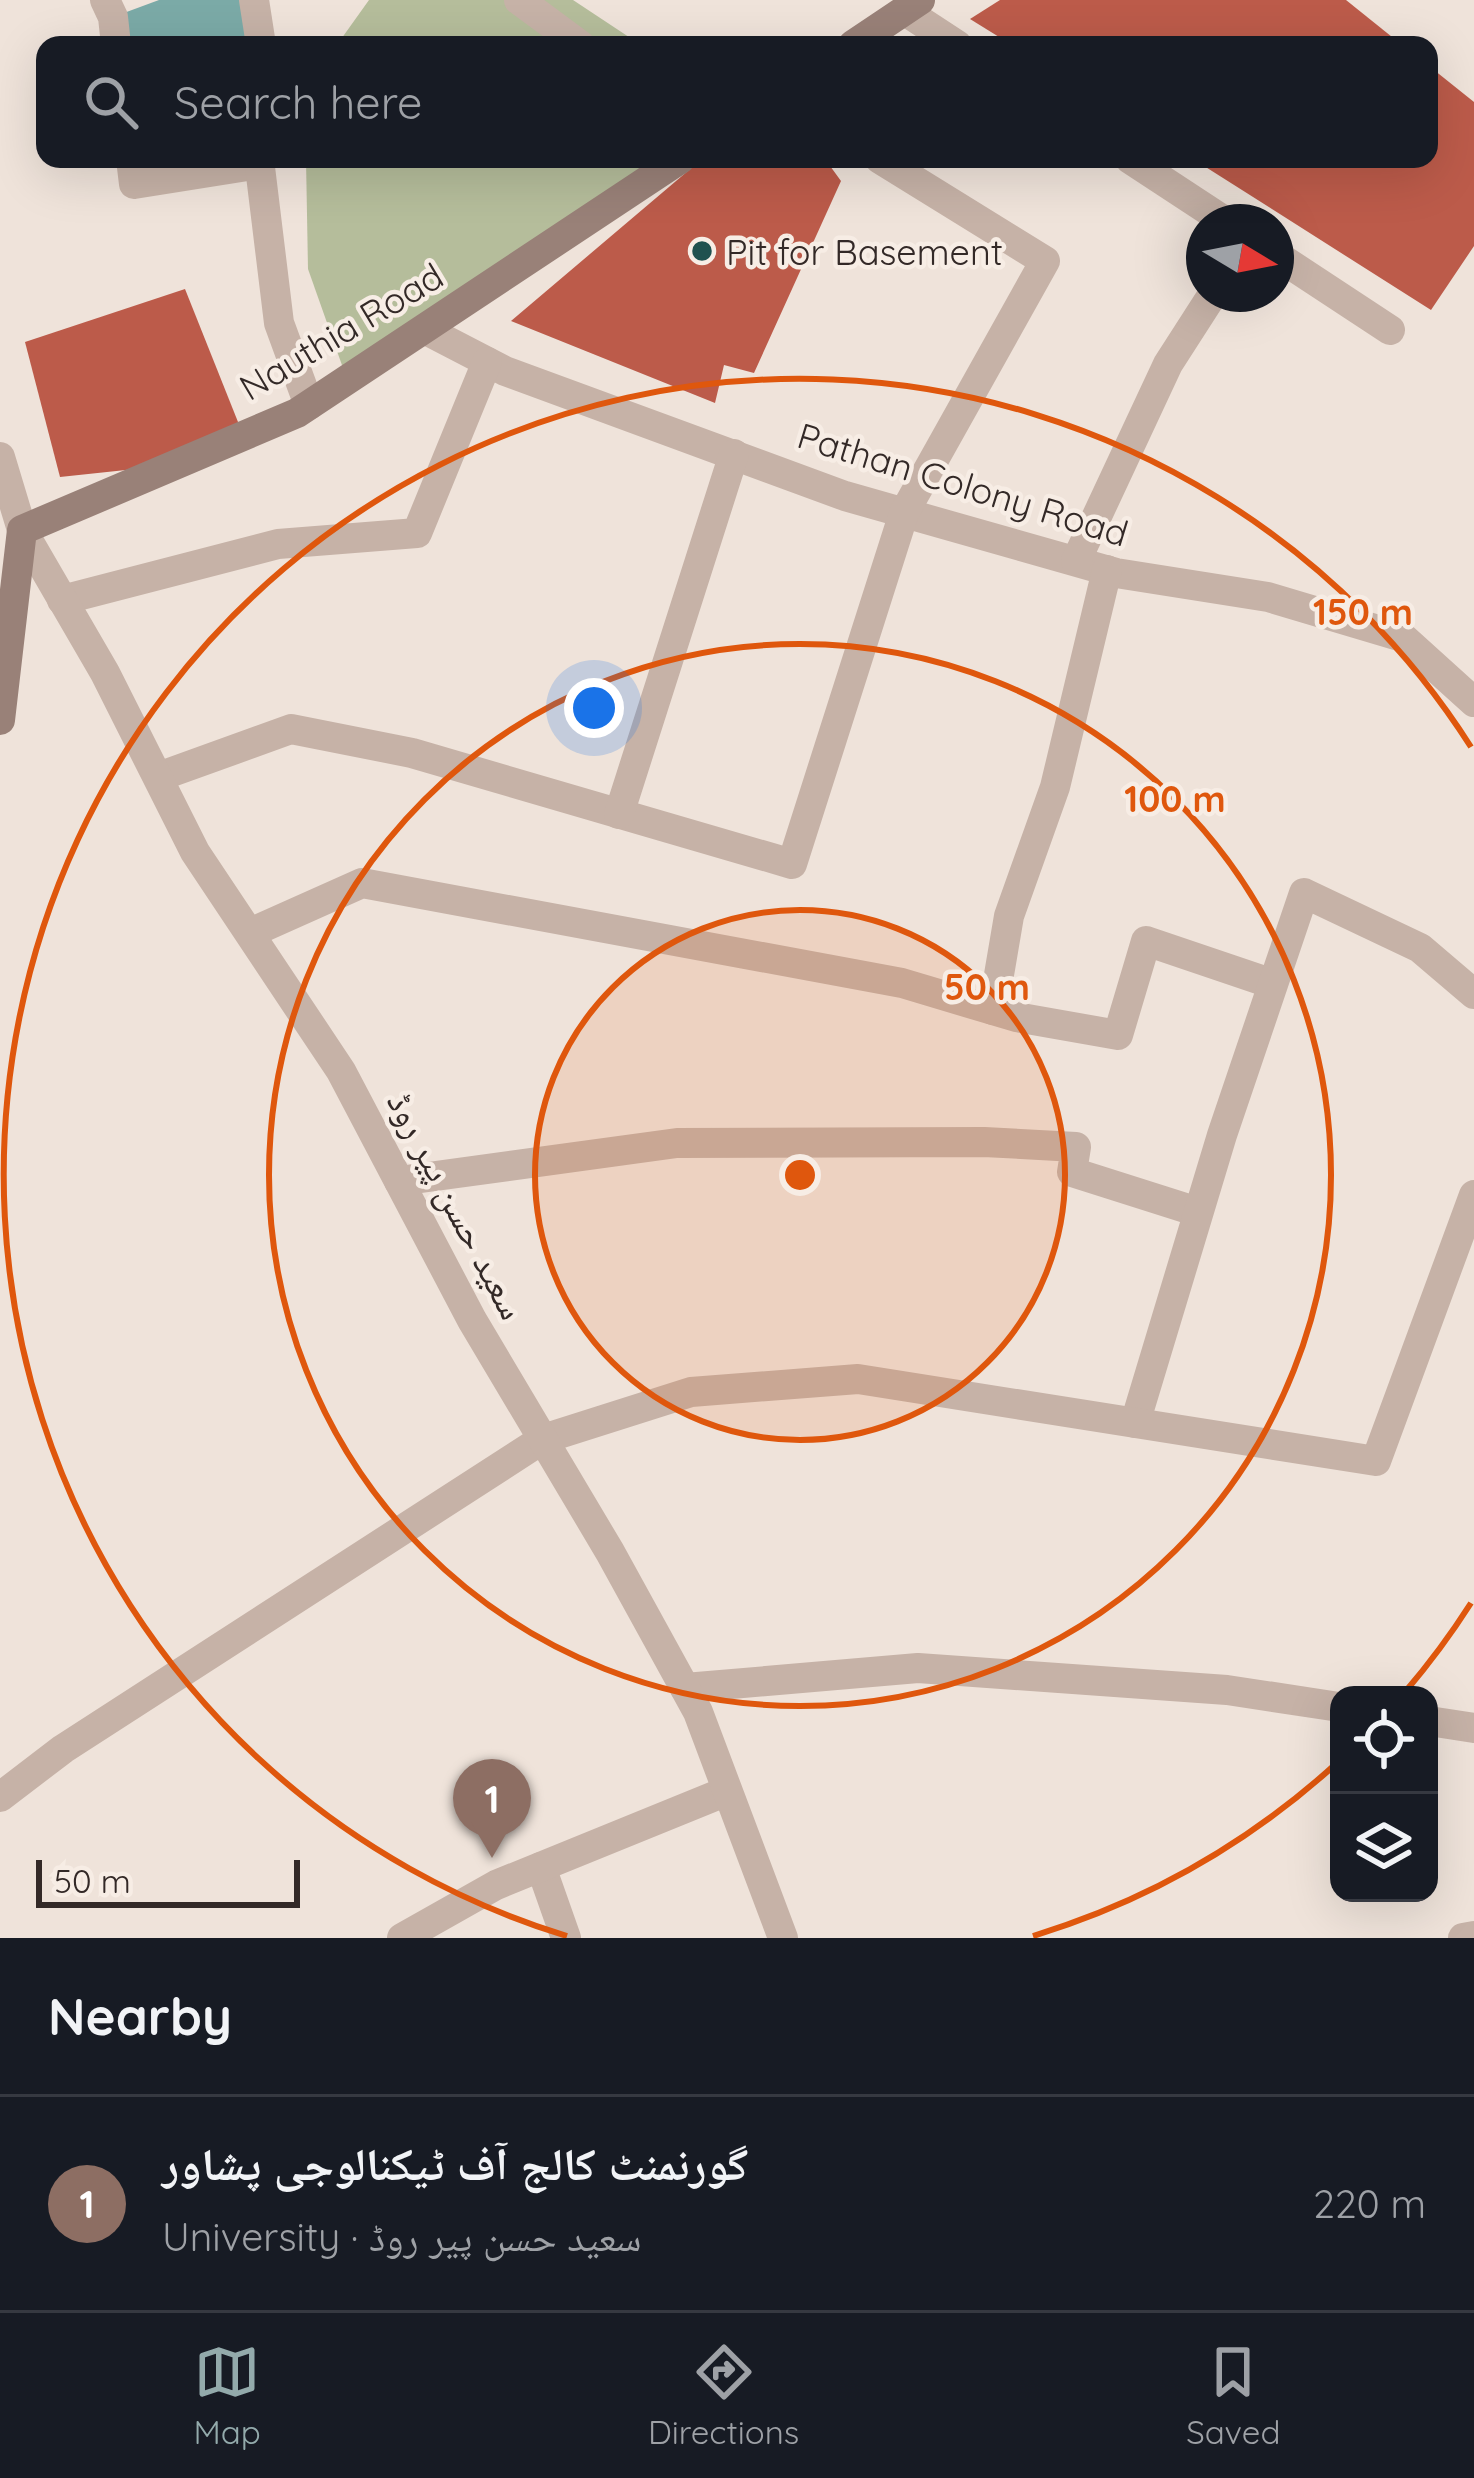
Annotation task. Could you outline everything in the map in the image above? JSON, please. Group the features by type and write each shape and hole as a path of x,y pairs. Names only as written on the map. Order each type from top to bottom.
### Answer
{"main road":[{"path":"866,36 912,5"},
{"name":"Nauthia Road","path":"22,530 310,405 666,168"},
{"path":"1,704 22,530"}],"street":[{"path":"105,0 115,36"},
{"path":"254,0 260,36"},
{"path":"520,0 568,36"},
{"path":"912,5 947,36"},
{"path":"132,168 134,184 225,168"},
{"path":"260,168 279,323 310,405"},
{"path":"158,777 291,729 412,753 792,864 904,512 1045,261 895,168"},
{"path":"1144,168 1199,204"},
{"path":"1294,267 1390,330"},
{"path":"1076,561 1168,364 1201,312"},
{"name":"Pathan Colony Road","path":"424,329 487,362 845,496 1107,570 1268,597 1402,637 1474,702"},
{"path":"62,600 278,544 417,533 487,362"},
{"path":"620,814 734,454"},
{"name":"سعید حسن پیر روڈ","path":"0,457 22,530 195,852 341,1071 472,1320 698,1712 782,1938"},
{"path":"993,1010 1009,916 1054,787 1107,570"},
{"path":"250,934 362,883 902,983 993,1010 1118,1035 1146,940 1270,983"},
{"path":"1135,1423 1270,983 1304,893 1420,947 1474,994"},
{"path":"399,1181 677,1143 984,1142 1076,1148 1072,1172 1198,1212"},
{"path":"0,1797 63,1749 543,1439 691,1392 858,1379 1376,1461 1474,1195"},
{"path":"1444,1279 1474,1288"},
{"path":"685,1688 918,1668 1227,1690 1330,1706"},
{"path":"1438,1722 1474,1728"},
{"path":"402,1938 496,1885 727,1791"},
{"path":"541,1867 566,1938"},
{"path":"1463,1938 1474,1936"}],"green space":[{"path":"369,0 573,0 627,36 343,36"},
{"path":"306,168 642,168 343,368 308,269"}],"water":[{"path":"159,0 255,0 256,36 115,36 113,17"}],"building":[{"path":"1000,0 1346,0 1391,36 997,36 970,19"},
{"path":"1438,73 1474,102 1474,246 1431,310 1294,223 1294,204 1264,204 1207,168 1438,168"},
{"name":"Pit for Basement","path":"691,168 832,168 841,181 754,373 724,365 715,403 511,321"},
{"path":"185,289 240,427 154,467 60,477 25,342"}],"place":[{"name":"Pit for Basement","path":"702,251"},
{"name":"گورنمنٹ کالج آف ٹیکنالوجی پشاور","path":"492,1858"}]}
